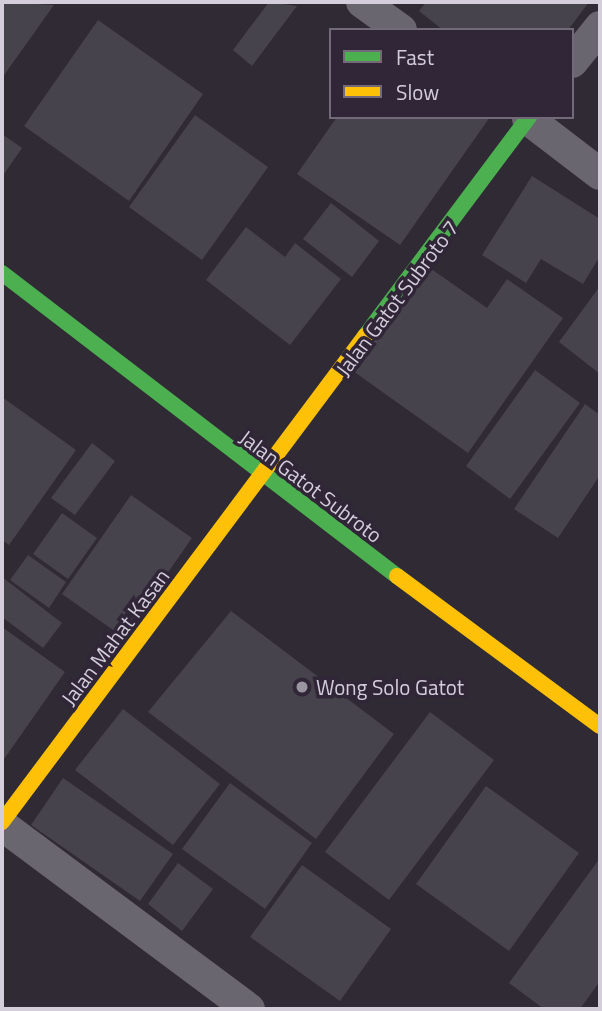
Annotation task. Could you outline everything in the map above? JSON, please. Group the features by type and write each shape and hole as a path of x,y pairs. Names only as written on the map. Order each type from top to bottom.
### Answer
{"street":[{"path":"362,2 398,28"},
{"path":"574,60 600,27"},
{"name":"Jalan Gatot Subroto 7","path":"261,476 526,119"},
{"path":"528,119 600,174"},
{"name":"Jalan Gatot Subroto","path":"2,273 261,476 600,726"},
{"name":"Jalan Mahat Kasan","path":"2,824 261,476"},
{"path":"2,824 249,1009"}],"building":[{"path":"2,2 54,5 2,78"},
{"path":"269,2 297,6 252,66 233,50"},
{"path":"426,2 589,2 570,28 440,28 419,11"},
{"path":"98,20 203,94 129,201 24,126"},
{"path":"195,115 268,167 202,260 129,207"},
{"path":"336,119 489,119 400,245 297,174"},
{"path":"2,134 22,148 2,177"},
{"path":"532,176 600,219 600,256 583,284 541,259 526,283 482,255"},
{"path":"331,203 379,241 352,277 303,239"},
{"path":"246,227 285,257 295,243 341,279 290,345 206,280"},
{"path":"427,266 487,308 507,279 563,318 468,453 353,371"},
{"path":"600,286 600,374 559,342"},
{"path":"535,370 580,403 510,499 466,466"},
{"path":"2,397 76,450 9,545 2,540"},
{"path":"585,404 600,415 600,475 558,538 514,509"},
{"path":"92,443 115,461 75,515 51,498"},
{"path":"131,495 192,538 123,637 62,594"},
{"path":"62,513 97,538 68,579 33,554"},
{"path":"28,555 66,582 49,608 10,580"},
{"path":"2,577 62,623 43,648 2,617"},
{"path":"231,611 394,734 316,839 148,712"},
{"path":"2,627 65,672 2,762"},
{"path":"123,709 220,784 173,845 75,770"},
{"path":"430,712 494,760 389,900 325,852"},
{"path":"63,778 173,854 140,901 31,825"},
{"path":"230,783 312,843 265,909 182,849"},
{"path":"486,786 579,853 509,951 416,884"},
{"path":"600,858 600,981 580,1009 544,1009 509,983"},
{"path":"178,863 213,889 182,931 148,904"},
{"path":"302,865 391,929 340,1001 250,937"}],"traffic: fast":[{"path":"365,336 528,119"},
{"path":"2,273 397,576"}],"traffic: slow":[{"path":"2,822 365,336"},
{"path":"397,576 600,726"}],"place":[{"name":"Wong Solo Gatot","path":"302,687"}]}
